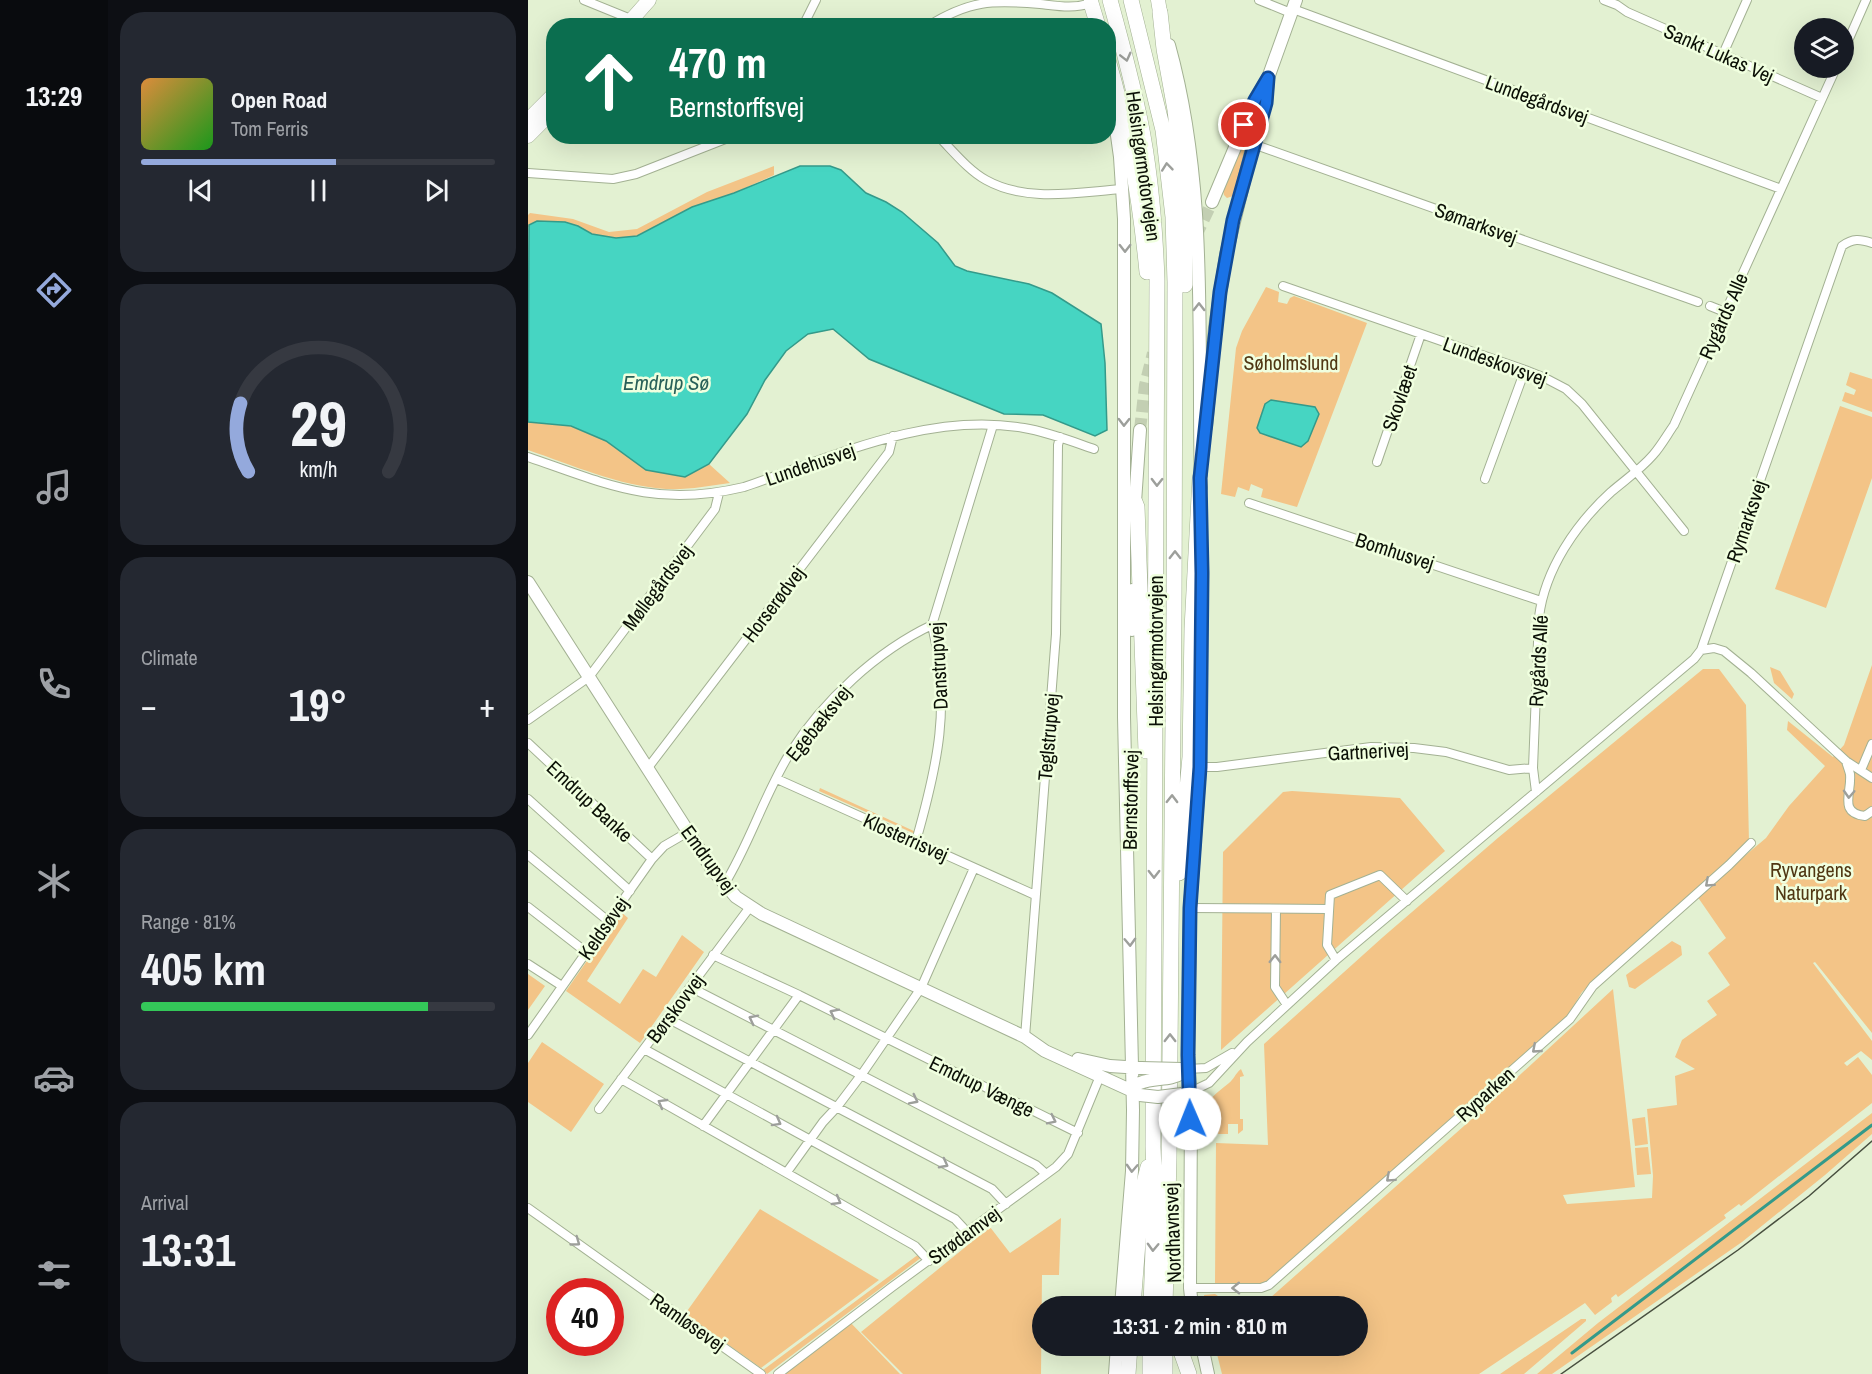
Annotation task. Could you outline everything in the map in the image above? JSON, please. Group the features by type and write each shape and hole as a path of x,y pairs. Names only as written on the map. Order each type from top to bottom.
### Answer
{"highway":[{"name":"Helsingørmotorvejen","path":"1110,0 1115,18"},
{"name":"Helsingørmotorvejen","path":"1131,0 1163,130 1173,217 1176,348 1166,1296"},
{"path":"1091,2 1095,18"},
{"path":"1159,6 1175,110 1185,242 1185,281 1175,414"},
{"name":"Helsingørmotorvejen","path":"1116,22 1132,81 1149,172 1157,271 1153,1147 1155,1192 1151,1296"},
{"path":"1116,90 1128,136 1141,205 1158,382"},
{"path":"1170,942 1188,787 1194,584 1200,478"},
{"path":"1135,502 1137,507 1144,739 1154,815"},
{"name":"Nordhavnsvej","path":"1134,1296 1142,1191 1153,1147"},
{"name":"Nordhavnsvej","path":"1169,1160 1174,1296"},
{"path":"1128,1374 1129,1356"},
{"path":"1150,1356 1150,1374"},
{"path":"1165,1356 1165,1374"},
{"path":"1183,1356 1189,1374"}],"main road":[{"path":"632,18 648,0"},
{"path":"528,120 546,102"},
{"path":"528,136 546,118"}],"street":[{"path":"584,0 621,18"},
{"path":"807,18 816,0"},
{"path":"942,18 964,6 988,1 1008,0 1076,8 1091,2"},
{"name":"Lundegårdsvej","path":"1259,0 1293,7 1781,189"},
{"name":"Sankt Lukas Vej","path":"1604,0 1618,2 1626,12 1822,98"},
{"path":"1723,54 1748,0"},
{"path":"1854,27 1866,0"},
{"path":"1159,6 1178,76 1195,188 1199,267 1202,573 1200,767 1190,908 1184,1070 1191,1296"},
{"path":"1212,202 1255,100 1268,78 1293,7"},
{"path":"1200,478 1220,292 1232,226 1266,103 1268,78"},
{"name":"Rygårds Alle","path":"1571,537 1610,493 1652,457 1674,425 1831,78"},
{"path":"1116,125 1123,189 1125,253 1124,717 1128,883 1138,1090 1121,1296"},
{"path":"528,173 613,179 636,174 713,144"},
{"path":"946,144 986,180 1005,188 1032,194 1123,189"},
{"name":"Sømarksvej","path":"1253,144 1698,302"},
{"name":"Rymarksvej","path":"1701,650 1842,246 1849,240 1859,239 1872,243"},
{"name":"Lundeskovsvej","path":"1283,286 1525,370 1566,390 1596,420 1684,531"},
{"path":"1710,306 1725,312"},
{"name":"Skovlæet","path":"1377,462 1421,334"},
{"path":"1485,480 1525,370"},
{"name":"Lundehusvej","path":"528,457 618,489 637,493 689,496 719,493 744,487 893,436 930,428 993,424 1024,428 1094,449"},
{"name":"Danstrupvej","path":"916,841 938,759 942,716 937,646 932,625 993,424"},
{"name":"Bernstorffsvej","path":"1128,883 1132,507 1135,502 1140,430"},
{"name":"Horserødvej","path":"647,769 890,452 893,436"},
{"name":"Teglstrupvej","path":"1024,1037 1056,634 1058,445 1060,437"},
{"name":"Møllegårdsvej","path":"589,677 715,509 719,493"},
{"name":"Bomhusvej","path":"1249,502 1541,601"},
{"name":"Rygårds Allé","path":"1536,792 1533,768 1541,601 1556,564 1571,537"},
{"name":"Emdrupvej","path":"528,582 724,885 750,907 1024,1037 1038,1048 1100,1076 1158,1097 1186,1093"},
{"name":"Egebæksvej","path":"724,885 736,866 790,753 813,723 856,675 885,652 932,625"},
{"path":"1186,1093 1209,1083 1247,1042 1336,960 1694,659 1701,650 1714,648 1724,651 1845,760 1872,778"},
{"path":"528,720 589,677"},
{"name":"Emdrup Banke","path":"528,743 652,859"},
{"path":"1861,770 1872,744"},
{"name":"Gartnerivej","path":"1200,767 1216,767 1371,747 1414,748 1446,752 1509,770 1533,768"},
{"path":"1845,760 1850,774 1848,804 1851,811 1855,815 1865,816 1872,811"},
{"name":"Klosterrisvej","path":"777,779 1035,895"},
{"name":"Emdrup Banke","path":"528,799 630,891"},
{"name":"Keldsøvej","path":"528,1035 652,859 664,846 688,832"},
{"name":"Ryparken","path":"1190,1288 1261,1288 1269,1285 1570,1019 1593,986 1751,843"},
{"path":"528,855 607,920"},
{"path":"787,1172 862,1074 921,988 974,868"},
{"path":"1336,960 1327,945 1330,894 1380,875 1407,902"},
{"path":"528,907 586,952"},
{"name":"Børskovvej","path":"600,1108 750,907"},
{"path":"1190,908 1328,909"},
{"path":"1276,909 1275,987 1287,1005"},
{"name":"Emdrup Vænge","path":"713,956 799,995 1078,1133"},
{"path":"528,964 562,986"},
{"path":"690,987 1036,1164 1046,1174"},
{"path":"703,1126 799,995"},
{"path":"667,1018 993,1189 1006,1204"},
{"name":"Emdrupvej","path":"1024,1037 1042,1040 1082,1060 1110,1066 1184,1070"},
{"path":"1138,1090 1151,1079 1173,1077 1184,1070 1206,1068 1247,1042"},
{"path":"644,1049 955,1219 968,1233"},
{"name":"Strødamvej","path":"778,1374 1056,1167 1068,1154 1100,1076 1110,1066"},
{"path":"621,1079 787,1172 923,1253 929,1261"},
{"name":"Ramløsevej","path":"528,1208 761,1374"},
{"path":"1115,1374 1116,1356"},
{"path":"1204,1356 1208,1374"}],"green space":[{"path":"1261,101 1233,196 1227,198 1223,190"},
{"path":"774,166 774,175 734,193 692,207 637,236 616,238 592,234 578,226 528,227 530,213 573,219 609,232 637,229 707,192"},
{"name":"Søholmslund","path":"1266,287 1279,292 1278,302 1287,304 1294,296 1367,323 1297,507 1261,497 1263,489 1251,484 1249,491 1238,487 1235,497 1221,494 1236,348 1242,331"},
{"path":"1850,372 1872,379 1872,412 1842,401 1845,392 1854,395 1856,390 1846,385"},
{"path":"1840,406 1872,417 1872,478 1826,608 1775,589"},
{"path":"528,422 570,426 606,441 646,470 685,477 709,464 730,483 666,489 613,479 528,450"},
{"name":"Ryvangens Naturpark","path":"1872,665 1872,1033 1815,962 1813,963 1872,1041 1872,1060 1861,1051 1844,1063 1847,1066 1858,1057 1872,1075 1872,1103 1741,1206 1739,1204 1724,1215 1726,1218 1618,1297 1616,1294 1611,1298 1612,1302 1595,1315 1585,1303 1479,1374 1222,1374 1218,1356 1368,1356 1368,1296 1272,1296 1482,1110 1613,989 1635,1187 1563,1195 1567,1204 1652,1198 1653,1176 1647,1109 1677,1105 1675,1076 1695,1069 1675,1057 1682,1040 1717,1015 1707,1001 1730,985 1708,953 1726,938 1697,896 1766,838 1789,806 1825,766 1787,730 1788,721 1833,757 1844,745"},
{"path":"1770,667 1780,671 1794,694 1792,699 1774,683"},
{"path":"1703,669 1719,669 1746,705 1749,842 1582,992 1567,1017 1265,1283 1215,1283 1216,1143 1268,1145 1264,1044 1499,837"},
{"path":"820,788 916,832 913,833 819,791"},
{"path":"1283,792 1400,798 1445,851 1221,1050 1223,852"},
{"path":"621,912 628,918 587,981 620,1004 643,969 656,977 682,935 704,952 640,1043 566,991"},
{"path":"1672,941 1681,946 1682,955 1635,989 1629,987 1626,975"},
{"path":"528,974 545,986 528,1010"},
{"path":"542,1042 604,1084 571,1132 528,1102 528,1063"},
{"path":"1241,1069 1244,1076 1240,1077 1240,1119 1243,1119 1243,1130 1238,1134 1238,1124 1228,1124 1228,1134 1218,1134 1218,1130 1211,1130 1211,1126 1204,1126 1207,1105"},
{"path":"1872,1113 1872,1134 1742,1242 1552,1374 1537,1374 1598,1323"},
{"path":"1645,1117 1648,1144 1635,1146 1632,1119"},
{"path":"1648,1147 1651,1174 1637,1175 1635,1148"},
{"path":"760,1209 879,1280 761,1368 685,1314"},
{"path":"1061,1218 1059,1275 1042,1275 1042,1296 1032,1296 1032,1356 1041,1356 1041,1374 903,1374 861,1332 990,1227 1010,1253"},
{"path":"919,1254 922,1257 767,1374 763,1370"},
{"path":"1581,1319 1586,1319 1586,1321 1524,1374 1500,1374"},
{"path":"848,1320 900,1374 781,1374"}],"water":[{"name":"Emdrup Sø","path":"800,166 830,166 841,170 866,193 902,212 938,243 955,266 967,271 1029,284 1052,293 1101,324 1107,430 1095,436 1043,415 1004,414 869,359 833,329 808,334 786,351 765,380 747,414 709,464 685,477 646,470 606,441 571,426 528,422 529,225 537,221 565,222 592,234 616,238 637,236 692,207 734,193"},
{"path":"1271,400 1315,407 1319,414 1308,441 1301,447 1260,433 1257,428 1265,404"}],"waterway":[{"path":"1572,1353 1872,1125"}],"tunnel":[{"path":"1196,236 1212,202"},
{"path":"1140,430 1145,385 1153,353"}],"tram line":[{"path":"1561,1374 1738,1250 1809,1196 1872,1141"}],"route":[{"path":"1190,1119 1188,1055 1190,908 1200,767 1202,573 1200,478 1215,328 1226,255 1233,220 1266,103 1268,78 1244,125"}]}
